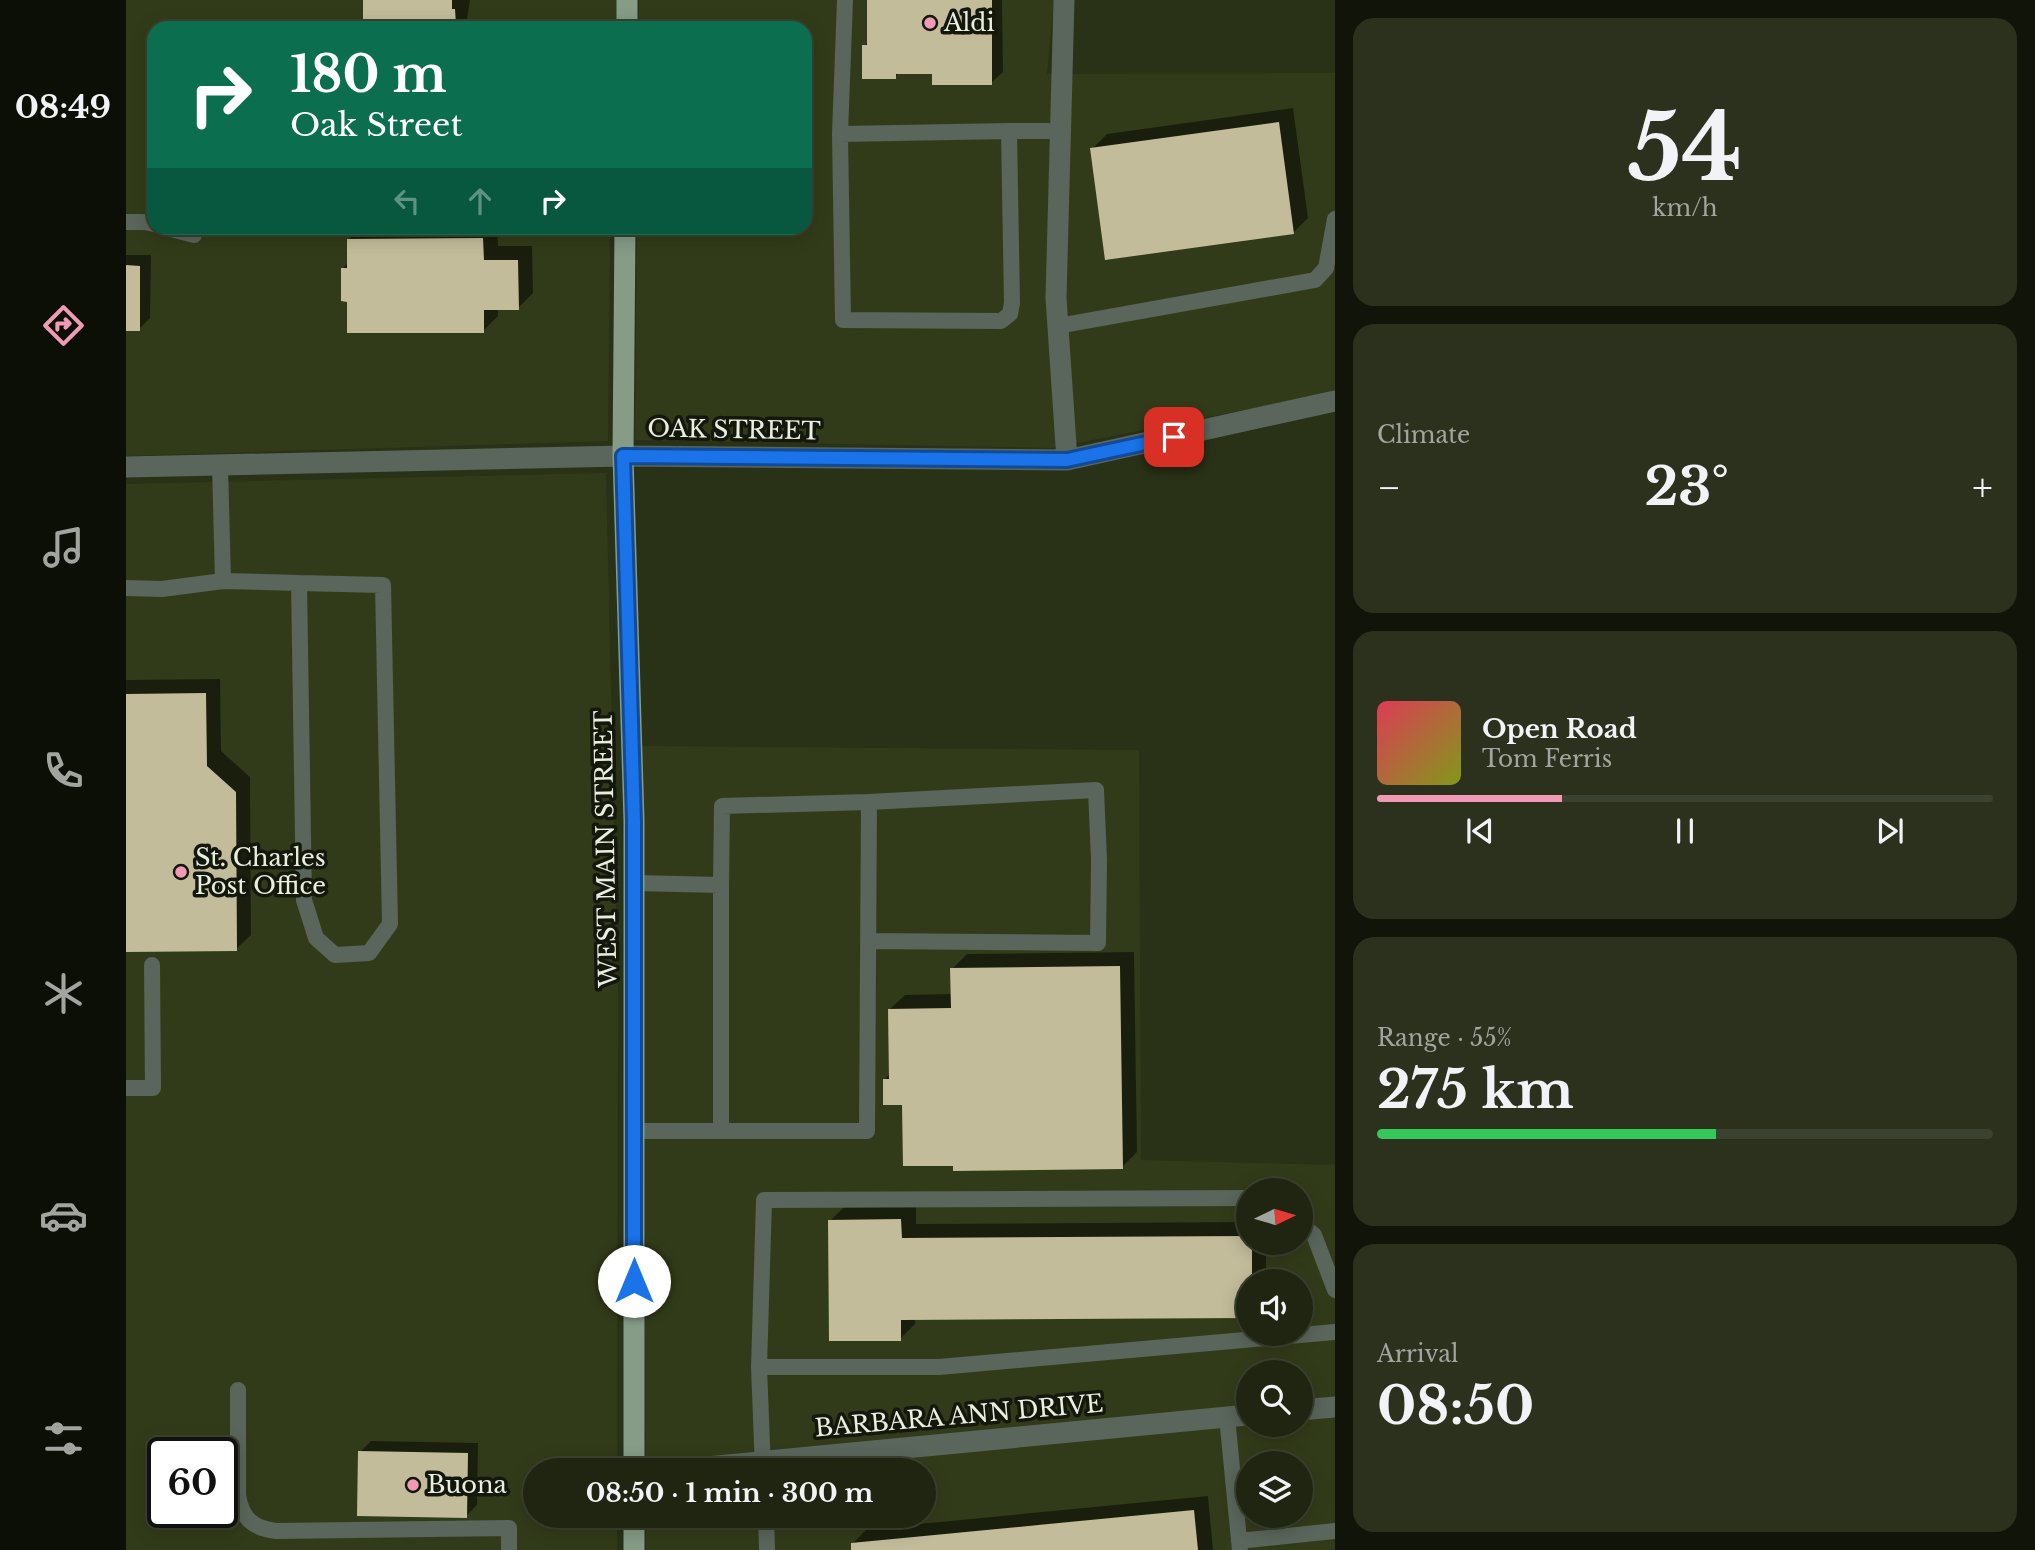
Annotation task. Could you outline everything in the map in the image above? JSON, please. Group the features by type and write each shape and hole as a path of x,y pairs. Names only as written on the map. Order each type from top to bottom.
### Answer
{"main road":[{"path":"627,0 627,21"},
{"name":"WEST MAIN STREET","path":"625,235 623,456 634,821 634,1458"},
{"path":"634,1528 634,1550"}],"street":[{"path":"1064,0 1056,299 1067,460"},
{"name":"OAK STREET","path":"126,467 623,456 1067,460 1335,401"},
{"path":"1313,1409 1335,1407"},
{"name":"BARBARA ANN DRIVE","path":"839,1458 1236,1416"}],"lane":[{"path":"845,0 840,134 843,320 1001,321 1010,314 1009,131"},
{"path":"840,134 1061,131"},
{"path":"1058,326 1315,280 1326,268 1335,219"},
{"path":"126,222 147,222"},
{"path":"220,465 223,581"},
{"path":"126,588 162,589 223,581 383,585 390,923 369,953 335,955 316,938 304,900 299,583"},
{"path":"721,1131 722,806 869,802 1096,790 1098,943 868,941"},
{"path":"633,1131 867,1131 869,802"},
{"path":"634,883 721,885"},
{"path":"126,1088 153,1088 152,965"},
{"path":"763,1458 759,1367 764,1200 1236,1198"},
{"path":"1313,1234 1335,1290"},
{"path":"759,1367 939,1367 1335,1332"},
{"path":"238,1390 238,1496 240,1509 258,1529 509,1528 509,1550"},
{"path":"1237,1437 1240,1546 1335,1531"},
{"path":"766,1528 767,1550"}],"shaded area":[{"path":"126,0 619,0 618,21 147,21 147,235 610,235 608,441 126,456"},
{"path":"639,0 1054,0 1047,74 1335,73 1335,392 1052,448 635,440 637,235 812,235 812,21 638,21"},
{"path":"606,473 618,995 617,1458 523,1458 523,1528 617,1528 617,1550 126,1550 126,484"},
{"path":"642,746 1139,750 1141,1160 1335,1165 1335,1550 646,1550 646,1528 936,1528 936,1458 646,1458"}],"building":[{"path":"363,0 452,0 456,21 363,21"},
{"name":"Aldi","path":"867,0 992,0 992,85 932,85 932,74 896,74 896,79 862,79 862,45 867,45"},
{"path":"1279,122 1294,234 1105,260 1090,148"},
{"path":"483,238 484,260 518,260 519,310 484,310 484,333 347,333 347,302 341,301 341,268 347,268 347,239"},
{"path":"126,265 140,266 140,331 126,331"},
{"name":"St. Charles Post Office","path":"206,693 207,766 236,792 237,951 126,952 126,694"},
{"path":"1120,966 1123,1169 953,1171 953,1166 903,1166 902,1105 883,1105 883,1079 889,1079 888,1009 951,1008 950,968"},
{"path":"901,1219 902,1238 1236,1236 1236,1255 1252,1255 1252,1269 1236,1269 1236,1318 901,1320 901,1341 829,1341 828,1220"},
{"name":"Buona","path":"358,1451 468,1453 467,1518 357,1516"},
{"path":"1194,1510 1198,1550 851,1550 851,1543"}],"place":[{"name":"Aldi","path":"930,23"},
{"name":"St. Charles Post Office","path":"181,872"},
{"name":"Buona","path":"413,1485"}],"route":[{"path":"634,1281 634,821 623,456 1067,460 1174,437"}]}
